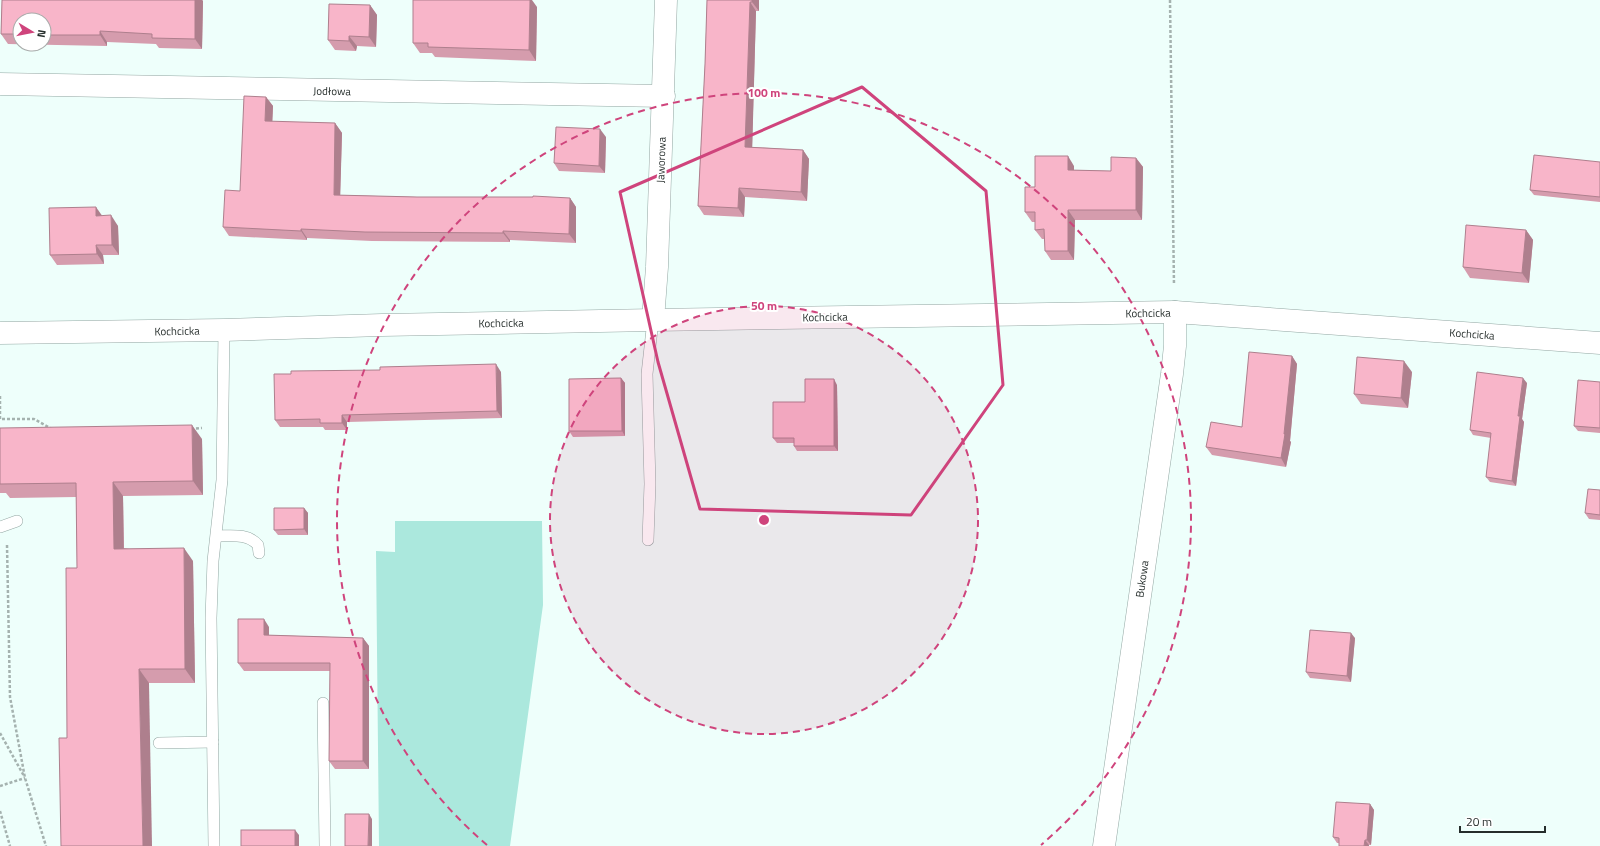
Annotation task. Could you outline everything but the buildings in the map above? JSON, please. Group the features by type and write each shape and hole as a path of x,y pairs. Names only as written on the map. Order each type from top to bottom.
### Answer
{"street":[{"name":"Jaworowa","path":"653,320 656,289 664,96 666,0"},
{"name":"Jodłowa","path":"0,84 664,96"},
{"name":"Kochcicka","path":"0,333 224,330 382,325 653,320 1175,312 1600,343"},
{"name":"Bukowa","path":"1104,846 1172,374 1175,346 1175,312"}],"lane":[{"path":"648,540 650,484 647,374 653,320"},
{"path":"214,846 211,618 212,580 222,480 224,330"},
{"path":"217,536 242,536 249,538 258,545 259,553"},
{"path":"323,703 326,846"},
{"path":"159,743 213,742"}],"path":[{"path":"1170,0 1175,312"},
{"path":"0,396 0,419 34,419 56,431"},
{"path":"184,429 223,427"},
{"path":"8,524 10,697 25,778 46,846"},
{"path":"0,733 25,778"},
{"path":"0,786 25,778"},
{"path":"0,811 10,846"}],"highlighted area":[{"path":"862,87 986,191 1003,385 911,515 700,509 658,362 620,192"}],"green space":[{"path":"395,521 542,521 543,605 510,846 379,846 376,551 395,552"}]}
